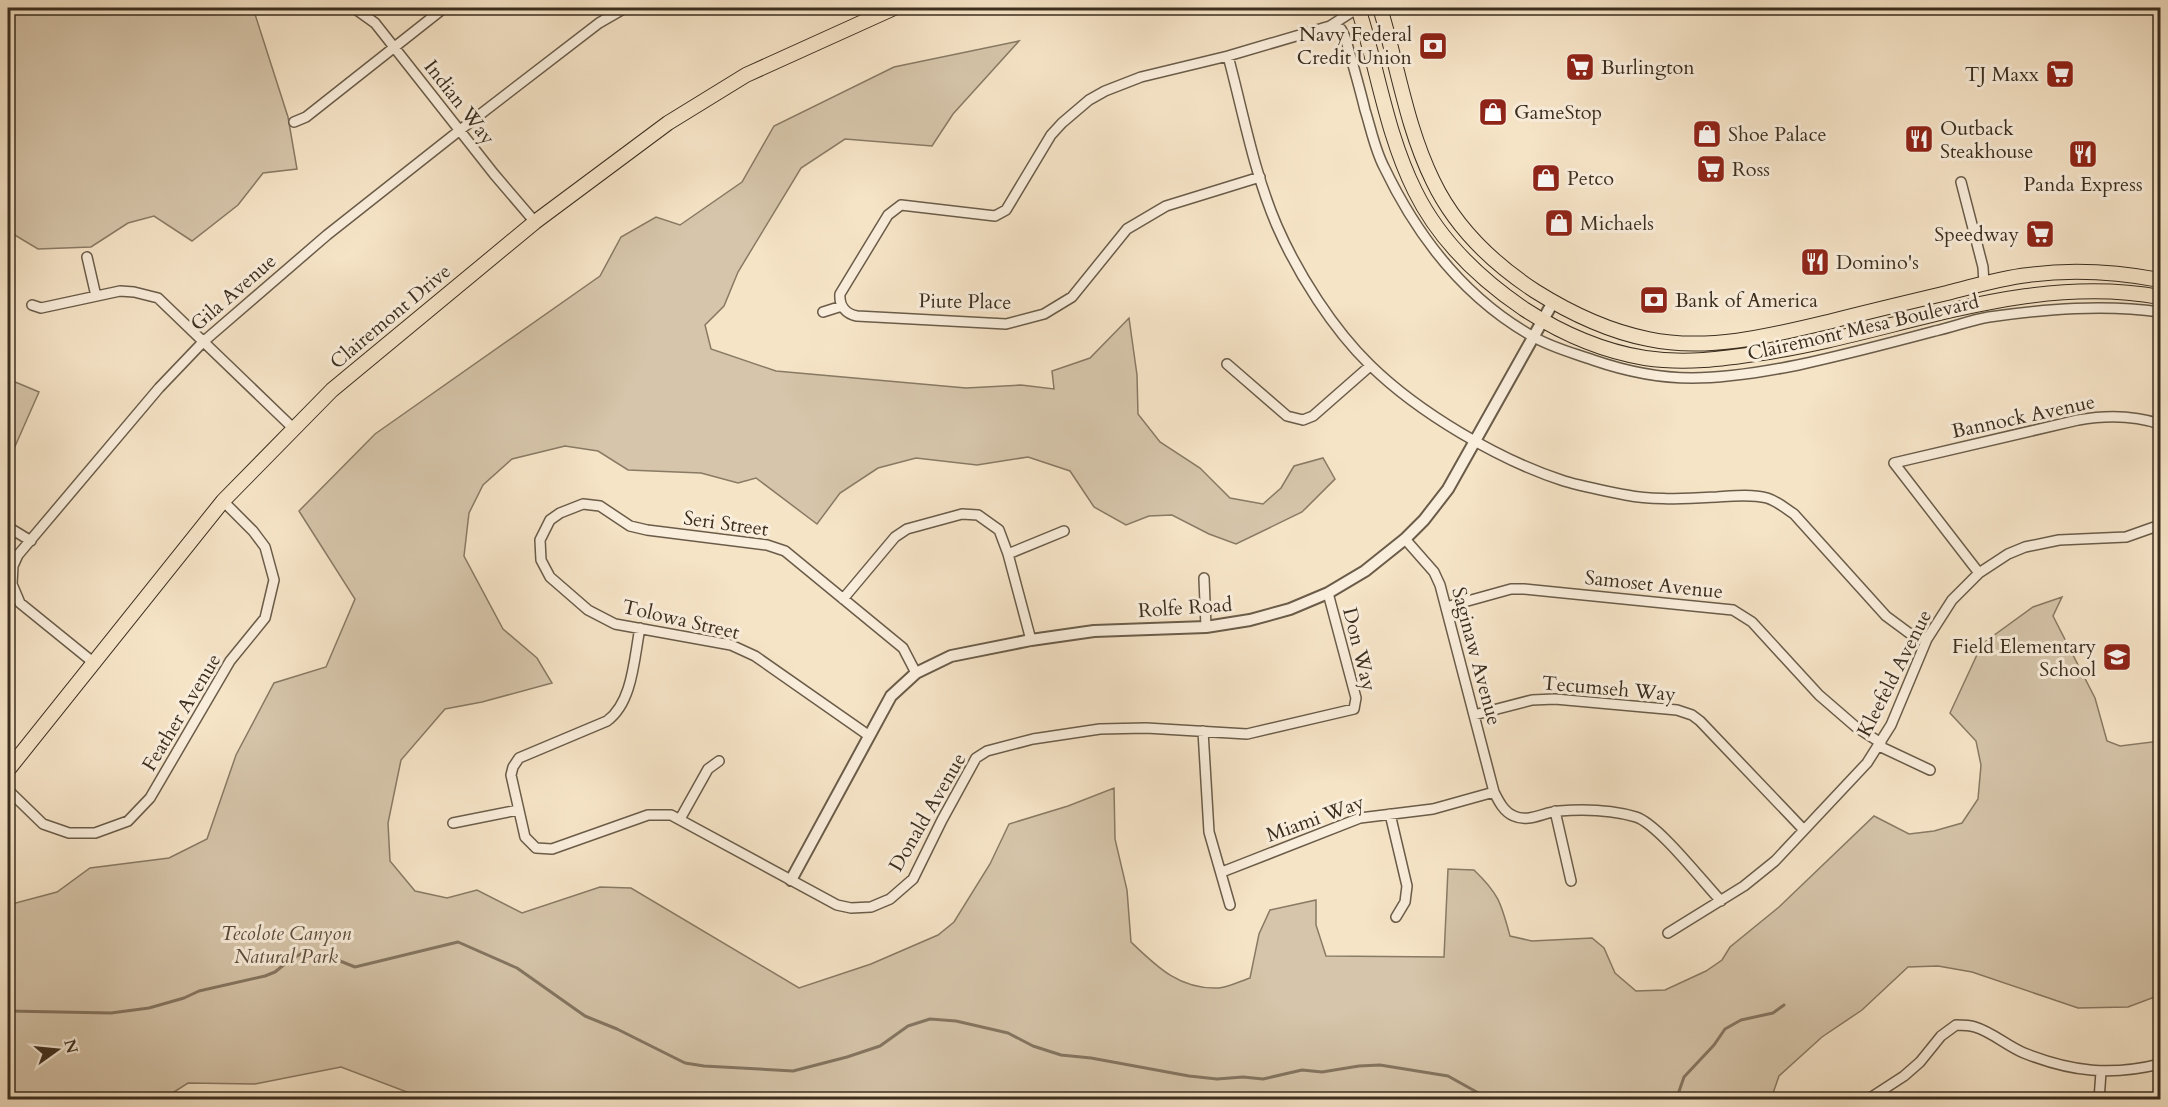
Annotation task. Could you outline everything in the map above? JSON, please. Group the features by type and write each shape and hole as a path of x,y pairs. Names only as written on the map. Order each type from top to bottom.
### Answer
{"main road":[{"name":"Clairemont Drive","path":"8,770 223,501 293,428 363,363 535,222 668,123 746,75 874,11 894,8"},
{"name":"Clairemont Mesa Boulevard","path":"1358,8 1368,35 1391,133 1402,163 1433,223 1473,270 1497,291 1543,321 1582,341 1645,358 1706,361 1808,346 1919,318 2030,295 2096,290 2160,297"},
{"name":"Clairemont Mesa Boulevard","path":"1380,8 1411,127 1421,155 1450,211 1488,255 1509,274 1552,302 1591,322 1648,339 1693,343 1729,341 1792,330 2026,275 2063,271 2160,280"},
{"path":"1961,309 1984,284"}],"street":[{"name":"Indian Way","path":"354,8 375,23 535,222"},
{"path":"294,122 306,117 444,8"},
{"name":"Gila Avenue","path":"94,663 20,603 12,584 13,566 18,555 159,388 203,342 327,235 599,23 625,8"},
{"path":"823,312 842,306 840,294 888,215 901,205 995,216 1006,210 1051,135 1089,100 1141,77 1228,56 1330,26 1358,8"},
{"name":"Clairemont Mesa Boulevard","path":"1330,26 1341,29 1345,37 1371,132 1383,165 1432,248 1455,275 1482,300 1534,337 1608,365 1647,374 1714,378 1796,365 1989,317 2083,307 2122,307 2160,312"},
{"path":"1228,56 1260,177 1276,224 1313,294 1370,366 1419,405 1475,440 1525,466 1566,481 1629,496 1674,499 1741,496 1776,501 1794,514 1886,616 1909,633 1928,639"},
{"name":"Piute Place","path":"842,306 849,314 857,316 1006,324 1044,314 1072,297 1127,229 1166,206 1260,177"},
{"path":"1961,182 1983,267 1984,284"},
{"path":"87,257 96,296"},
{"path":"32,305 41,308 120,291 158,298 293,428"},
{"name":"Rolfe Road","path":"791,880 891,696 915,673 951,656 1030,640 1094,631 1206,627 1260,617 1290,609 1328,593 1365,571 1405,539 1448,489 1552,302"},
{"path":"1227,364 1287,416 1304,420 1313,416 1370,366"},
{"name":"Bannock Avenue","path":"1979,573 1894,463 2090,418 2146,419 2160,424"},
{"name":"Feather Avenue","path":"8,790 43,824 69,833 95,833 129,821 150,798 230,661 264,618 274,580 265,547 253,531 223,501"},
{"name":"Seri Street","path":"540,540 550,520 560,513 583,504 600,506 630,526 638,528 767,544 785,551 903,648 915,673"},
{"path":"843,598 895,537 907,529 962,514 978,515 999,530 1008,554 1030,640"},
{"name":"Kleefeld Avenue","path":"1668,933 1744,886 1775,861 1867,763 1892,725 1928,639 1952,600 1979,573 2008,554 2025,548 2060,540 2126,537 2160,525"},
{"path":"8,527 31,541"},
{"path":"1008,554 1064,531"},
{"name":"Saginaw Avenue","path":"1405,539 1434,572 1446,607 1494,792"},
{"name":"Tolowa Street","path":"540,540 541,560 550,578 588,610 615,624 731,645 755,656 868,735"},
{"path":"1204,578 1206,627"},
{"name":"Samoset Avenue","path":"1446,607 1511,590 1524,589 1732,610 1752,622 1819,695 1856,727 1880,744 1930,770"},
{"name":"Don Way","path":"1328,593 1356,698 1353,709 1349,711"},
{"name":"Donald Avenue","path":"640,628 626,699 616,715 607,721 519,758 513,766 511,775 525,837 536,848 552,849 648,815 671,815 837,905 851,908 871,907 890,899 913,879 976,758 987,751 1033,739 1100,729 1146,728 1247,734 1349,711"},
{"name":"Tecumseh Way","path":"1474,715 1532,700 1555,699 1677,710 1692,715 1803,829"},
{"path":"1203,731 1209,831 1230,905"},
{"path":"680,819 708,769 719,761"},
{"path":"1494,792 1501,806 1515,817 1527,819 1555,811 1588,810 1637,817 1654,827 1720,901"},
{"name":"Miami Way","path":"1222,872 1360,818 1433,809 1494,792"},
{"path":"453,823 518,810"},
{"path":"1555,811 1571,881"},
{"path":"1390,814 1407,886 1405,902 1396,917"},
{"path":"1867,1100 1904,1076 1920,1062 1941,1036 1956,1024 1975,1027 2024,1053 2071,1067 2101,1072 2132,1071 2160,1064"},
{"path":"2099,1100 2101,1072"}],"green space":[{"path":"8,8 253,8 288,117 297,169 263,173 238,205 192,241 154,216 128,223 91,247 38,249 8,231"},
{"name":"Tecolote Canyon Natural Park","path":"1019,41 953,114 932,146 845,139 801,168 738,272 724,306 705,325 711,349 776,371 966,388 1021,385 1054,389 1052,371 1090,358 1129,318 1137,375 1138,414 1160,442 1200,468 1230,498 1263,504 1281,488 1294,466 1323,458 1335,479 1302,512 1236,544 1209,534 1172,515 1149,516 1126,525 1094,507 1070,471 1028,457 977,465 916,458 878,468 840,493 817,524 756,478 738,483 701,473 628,470 598,451 565,446 512,459 483,485 469,513 464,556 503,629 537,658 552,683 482,702 445,709 401,760 388,823 390,861 415,891 447,898 477,890 522,913 600,887 631,888 799,988 871,964 938,935 954,922 990,864 1009,824 1068,806 1114,788 1115,839 1127,890 1131,942 1160,968 1181,981 1205,988 1219,988 1250,978 1259,934 1270,910 1316,900 1316,925 1326,956 1444,957 1448,869 1474,870 1482,878 1498,900 1510,936 1532,941 1592,938 1604,948 1615,973 1636,991 1665,990 1706,971 1722,960 1730,947 1779,907 1874,816 1909,834 1934,831 1962,823 1978,799 1981,765 1976,741 1950,713 1982,644 2033,607 2062,597 2053,616 2095,698 2107,741 2120,746 2160,741 2160,995 2128,1007 2078,1008 1972,972 1938,966 1908,967 1862,1010 1822,1037 1779,1076 1771,1099 428,1100 341,1067 255,1084 188,1083 163,1099 8,1099 8,905 57,892 90,868 169,858 207,839 236,755 274,683 326,667 355,599 299,511 375,434 600,276 621,237 656,217 680,225 742,182 774,126 894,67"},
{"path":"8,379 39,392 9,460 8,459"}],"waterway":[{"path":"8,1011 111,1013 149,1008 199,991 265,976 275,972 301,954 335,959 355,967 458,942 517,968 585,1016 617,1029 685,1063 704,1066 793,1071 880,1046 908,1026 930,1019 956,1021 1008,1033 1033,1046 1061,1055 1091,1058 1189,1076 1217,1079 1243,1077 1263,1079 1302,1070 1322,1072 1380,1065 1448,1076 1491,1100"},
{"path":"1676,1100 1684,1077 1714,1045 1725,1029 1741,1020 1773,1013 1784,1005"}],"place":[{"name":"Navy Federal Credit Union","path":"1433,46"},
{"name":"Burlington","path":"1580,67"},
{"name":"TJ Maxx","path":"2060,74"},
{"name":"GameStop","path":"1493,112"},
{"name":"Shoe Palace","path":"1707,134"},
{"name":"Outback Steakhouse","path":"1919,139"},
{"name":"Panda Express","path":"2083,154"},
{"name":"Ross","path":"1711,169"},
{"name":"Petco","path":"1546,178"},
{"name":"Michaels","path":"1559,223"},
{"name":"Speedway","path":"2040,234"},
{"name":"Domino's","path":"1815,262"},
{"name":"Bank of America","path":"1654,300"},
{"name":"Field Elementary School","path":"2117,657"}]}
